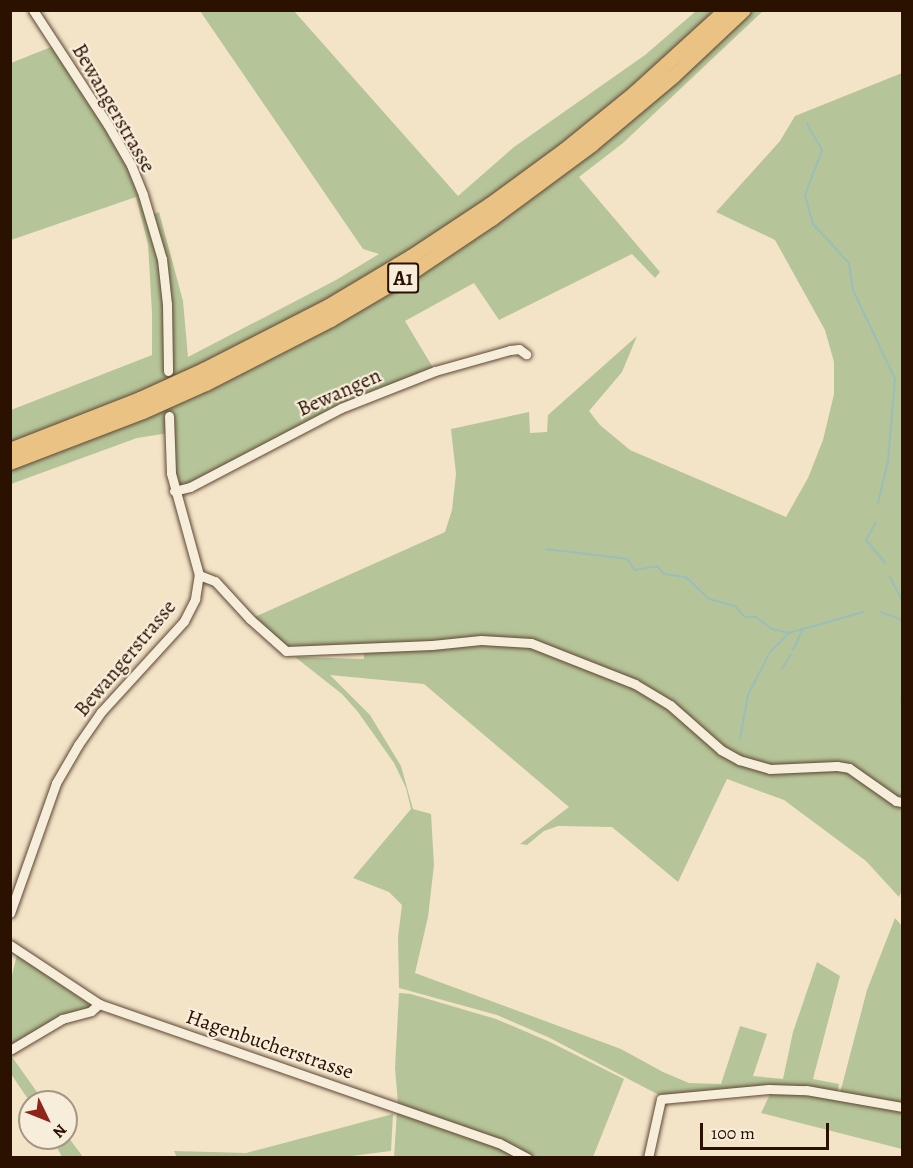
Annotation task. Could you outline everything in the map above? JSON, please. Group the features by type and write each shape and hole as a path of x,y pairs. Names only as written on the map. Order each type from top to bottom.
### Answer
{"highway":[{"name":"A1","path":"10,450 129,404 204,370 298,323 403,262 490,205 564,150 649,81 726,10"},
{"name":"A1","path":"10,464 206,384 321,326 407,275 492,219 592,145 674,76 744,10"}],"street":[{"name":"Bewangerstrasse","path":"33,10 108,125 131,165 143,195 162,259 167,304 168,371"},
{"name":"Bewangen","path":"174,491 190,487 341,408 414,380 510,350 519,349 526,354"},
{"name":"Bewangerstrasse","path":"10,913 62,773 101,712 184,621 195,599 199,575 194,549 174,491 169,449 169,416"},
{"path":"199,575 215,581 250,619 286,651 432,645 481,640 531,644 636,684 670,705 721,750 739,760 770,769 837,765 849,768 896,801 903,802"},
{"name":"Hagenbucherstrasse","path":"10,945 99,1004 488,1139 527,1158"},
{"path":"10,1050 62,1019 91,1011 99,1004"},
{"path":"648,1158 662,1099 769,1089 796,1090 903,1107"}],"green space":[{"path":"200,11 294,11 458,196 514,147 645,55 696,11 763,11 623,143 579,177 660,272 655,278 632,254 499,320 474,283 405,321 435,371 341,408 174,491 169,433 137,438 11,484 11,410 152,355 152,313 148,244 136,197 11,240 11,63 56,45 108,125 151,215 159,212 183,301 188,357 336,280 379,254 363,249"},
{"path":"902,73 902,890 899,897 866,861 784,800 727,779 678,882 612,827 558,826 544,831 527,845 520,844 569,807 424,684 330,675 370,715 401,766 413,809 431,814 434,865 428,917 415,973 621,1049 689,1083 721,1084 740,1026 767,1034 753,1076 783,1079 793,1032 817,962 840,976 813,1079 839,1084 837,1093 806,1089 661,1096 550,1038 497,1015 399,988 398,937 402,905 389,892 353,878 411,809 406,788 394,763 358,712 342,694 295,657 364,659 364,653 372,652 286,651 250,619 445,532 452,510 456,474 451,429 529,412 530,433 547,432 548,415 637,336 622,372 589,411 600,425 630,450 786,517 808,478 823,440 834,394 834,362 825,330 775,240 716,212 780,141 795,116"},
{"path":"895,918 902,926 902,1149 761,1113 771,1092 804,1092 839,1097 867,990"},
{"path":"17,955 88,1003 89,1008 11,1048 11,979"},
{"path":"399,993 411,994 496,1019 550,1042 624,1079 593,1157 533,1157 499,1140 398,1104 395,1068"},
{"path":"10,1054 36,1090 22,1090 11,1074"},
{"path":"397,1111 496,1147 518,1157 394,1158"},
{"path":"393,1114 391,1151 336,1158 177,1158 174,1151 246,1153"},
{"path":"58,1150 78,1150 83,1157 62,1157"}],"waterway":[{"path":"807,124 822,150 805,195 813,224 849,263 853,290 895,379 888,461 878,503"},
{"path":"876,522 866,540 885,563"},
{"path":"546,549 627,559 635,570 657,566 664,574 686,577 709,599 735,606 745,617 756,617 772,629 789,633 863,612"},
{"path":"890,577 902,601"},
{"path":"881,612 902,620"},
{"path":"793,650 802,631"},
{"path":"769,653 788,634"},
{"path":"782,669 791,654"},
{"path":"740,739 748,695 768,656"},
{"path":"901,701 902,694"}]}
